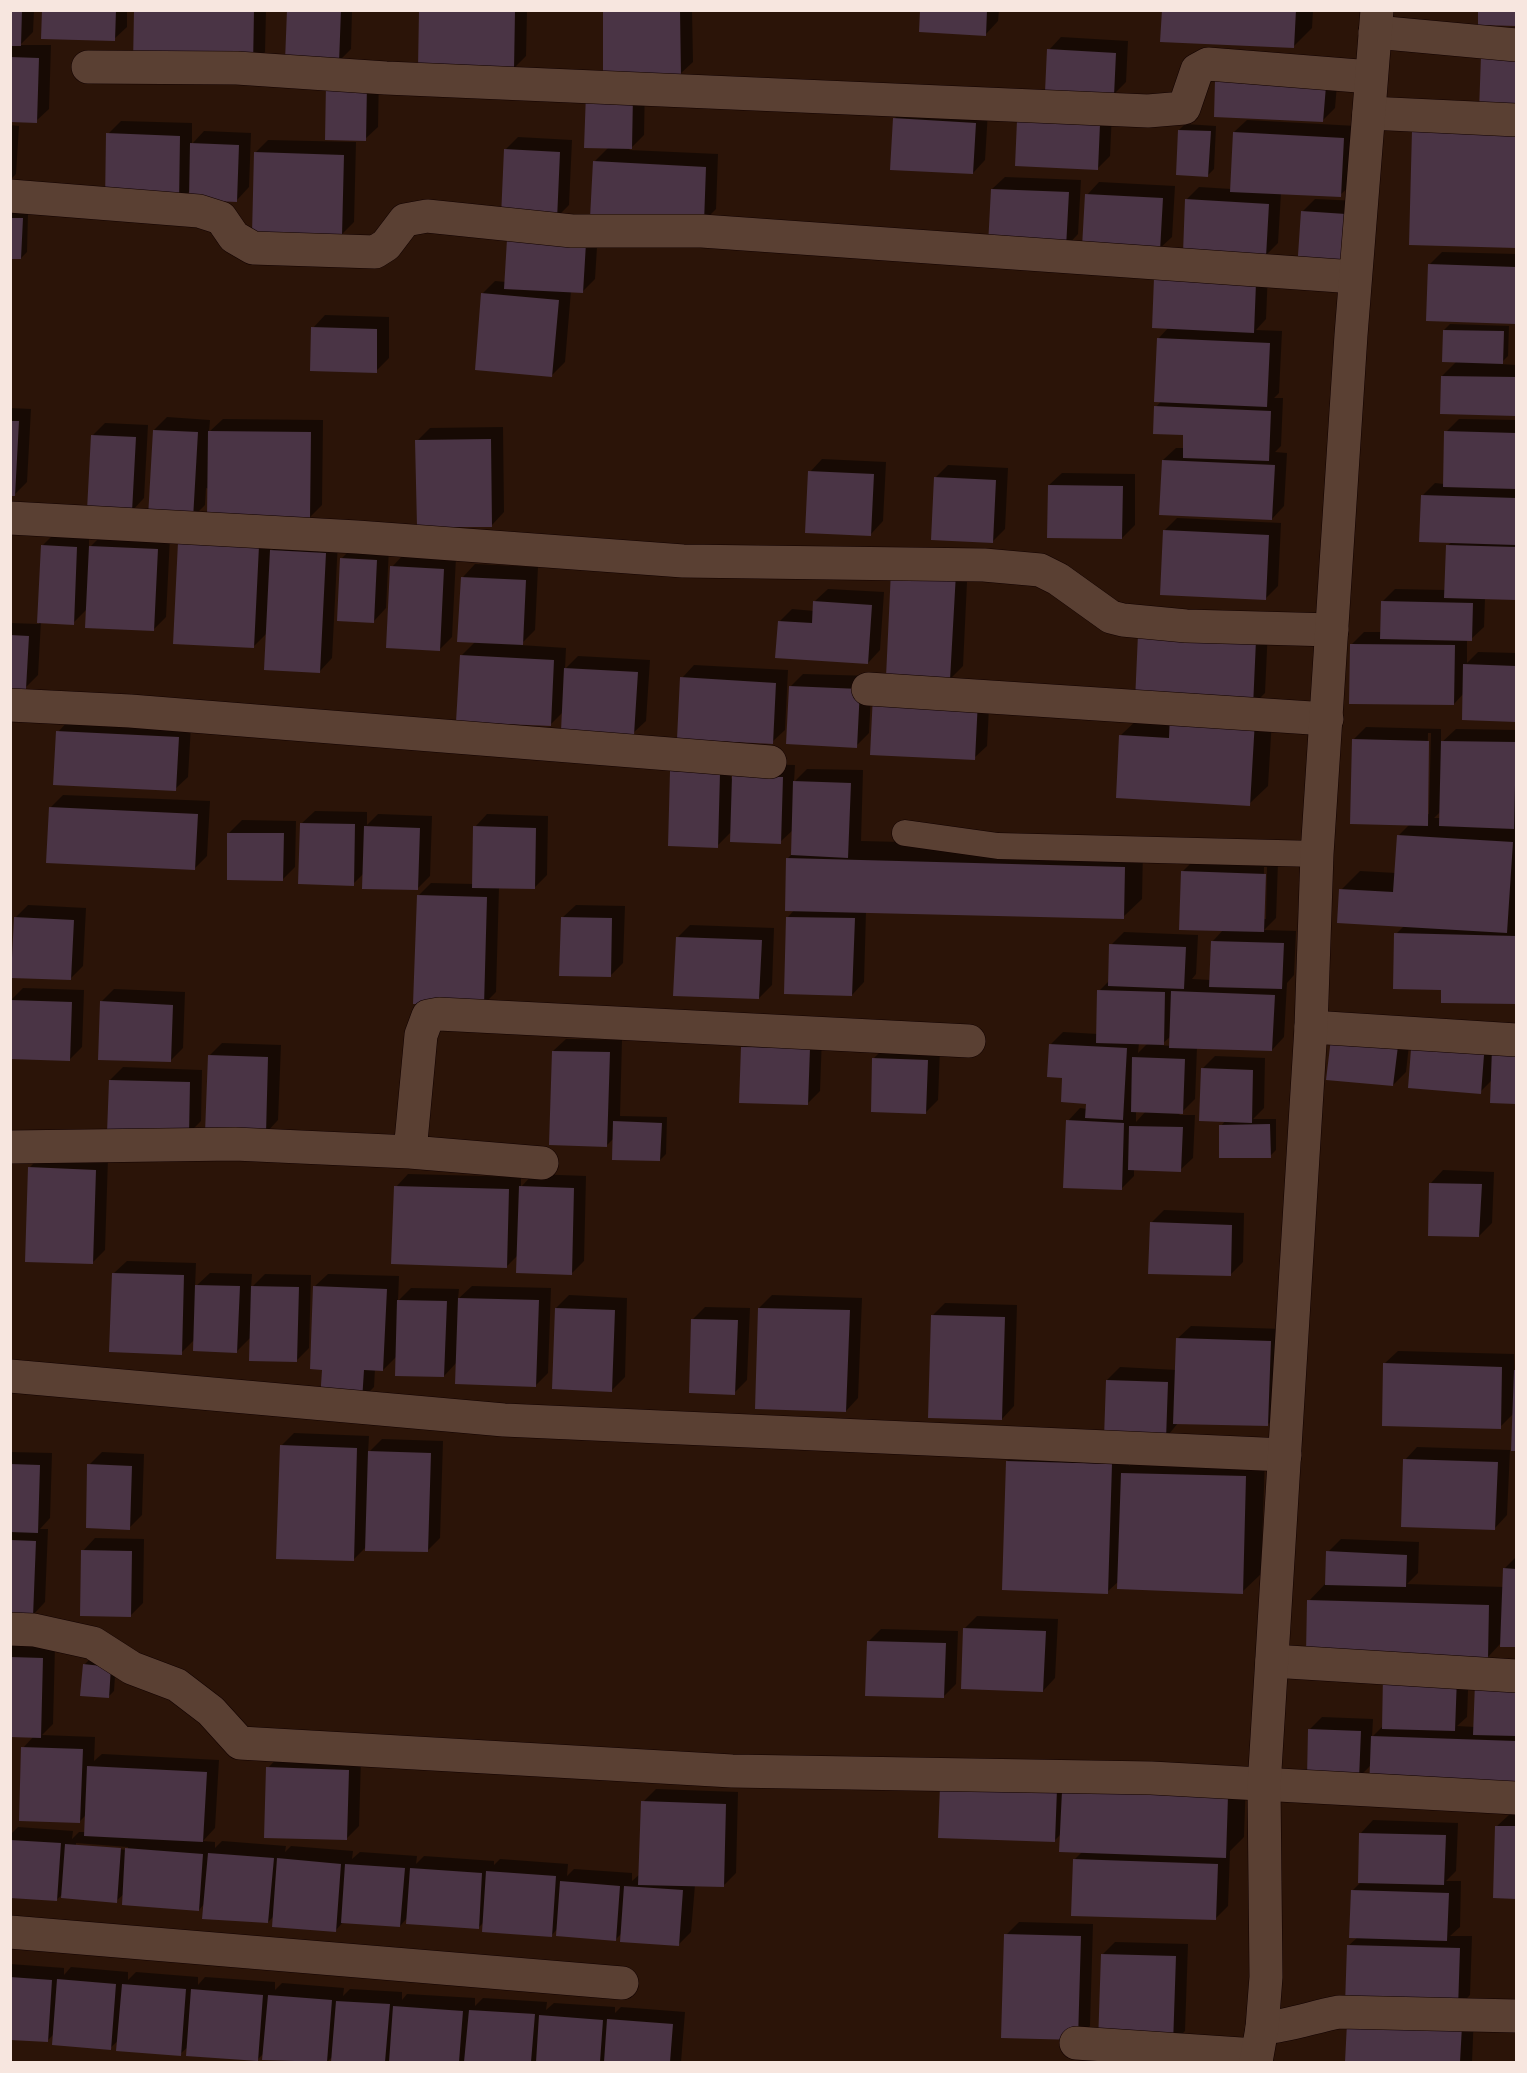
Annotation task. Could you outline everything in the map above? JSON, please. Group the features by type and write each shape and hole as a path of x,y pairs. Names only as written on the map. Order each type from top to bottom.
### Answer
{"street":[{"path":"1258,2049 1266,1977 1264,1786 1311,1027 1317,854 1355,277 1376,21 1516,45"},
{"path":"88,67 237,68 398,79 1148,111 1184,108 1197,70 1208,64 1371,77"},
{"path":"1369,113 1516,120"},
{"path":"10,196 199,211 220,218 234,237 253,249 375,252 386,245 405,220 427,216 572,231 702,231 1355,277"},
{"path":"10,518 357,537 683,561 984,565 1040,570 1058,579 1111,617 1123,620 1186,626 1332,630"},
{"path":"868,689 1327,719"},
{"path":"10,705 130,711 770,762"},
{"path":"410,1152 422,1035 428,1016 439,1014 969,1041"},
{"path":"1311,1027 1516,1040"},
{"path":"10,1147 235,1144 410,1152 542,1163"},
{"path":"10,1376 504,1420 1285,1455"},
{"path":"10,1629 34,1630 93,1643 132,1668 177,1685 211,1711 240,1743 732,1771 1151,1778 1264,1786 1516,1798"},
{"path":"1272,1661 1516,1676"},
{"path":"10,1932 622,1983"},
{"path":"1076,2043 1258,2049 1290,2026 1314,2017 1339,2012 1516,2016"}],"lane":[{"path":"905,833 998,846 1317,854"}],"building":[{"path":"10,10 22,10 21,46 10,46"},
{"path":"42,10 116,10 115,41 41,39"},
{"path":"134,10 254,10 253,67 133,64"},
{"path":"287,10 341,10 339,63 285,61"},
{"path":"419,10 515,11 514,70 418,68"},
{"path":"603,10 680,10 681,76 603,77"},
{"path":"920,10 987,10 986,36 919,32"},
{"path":"1162,10 1296,10 1294,48 1160,42"},
{"path":"1478,10 1516,10 1516,26 1478,25"},
{"path":"1047,49 1116,53 1114,96 1045,92"},
{"path":"1481,56 1516,57 1516,111 1479,111"},
{"path":"10,57 39,58 37,123 10,122"},
{"path":"1215,80 1326,86 1323,122 1214,117"},
{"path":"326,83 367,83 366,141 325,140"},
{"path":"586,93 633,94 632,149 584,148"},
{"path":"893,118 976,123 973,174 890,170"},
{"path":"1017,120 1100,124 1098,170 1015,166"},
{"path":"1178,130 1211,131 1208,177 1176,175"},
{"path":"1412,130 1516,133 1516,248 1409,245"},
{"path":"1233,132 1344,138 1341,197 1230,192"},
{"path":"106,133 180,136 179,205 105,203"},
{"path":"190,143 239,145 237,202 189,200"},
{"path":"504,149 560,152 557,220 501,217"},
{"path":"254,152 344,155 342,236 252,234"},
{"path":"593,161 706,167 704,223 590,218"},
{"path":"991,189 1069,192 1066,248 988,245"},
{"path":"1085,194 1163,198 1160,251 1082,247"},
{"path":"1185,199 1269,204 1266,257 1183,253"},
{"path":"1301,211 1346,214 1343,272 1297,270"},
{"path":"10,218 23,218 21,259 10,259"},
{"path":"507,239 586,243 583,293 504,289"},
{"path":"1428,264 1516,267 1516,324 1426,321"},
{"path":"1154,278 1256,283 1254,333 1152,328"},
{"path":"481,293 559,300 552,377 475,370"},
{"path":"311,327 377,329 377,373 310,371"},
{"path":"1443,330 1504,331 1503,364 1442,362"},
{"path":"1157,338 1270,343 1267,407 1154,402"},
{"path":"1441,376 1516,377 1516,416 1440,414"},
{"path":"1154,406 1271,411 1269,461 1183,458 1183,435 1153,434"},
{"path":"10,421 19,421 15,496 10,496"},
{"path":"153,430 198,432 193,519 148,517"},
{"path":"208,431 311,432 310,519 207,518"},
{"path":"1444,431 1516,433 1516,489 1443,487"},
{"path":"91,435 136,437 132,512 87,510"},
{"path":"491,439 492,527 417,527 415,440"},
{"path":"1162,460 1275,465 1272,520 1159,515"},
{"path":"808,471 874,474 871,536 805,533"},
{"path":"934,477 996,480 993,543 931,540"},
{"path":"1048,485 1123,486 1122,539 1047,538"},
{"path":"1421,495 1516,498 1516,545 1419,542"},
{"path":"1163,530 1269,535 1266,600 1160,595"},
{"path":"178,542 259,546 254,648 173,644"},
{"path":"41,545 77,547 74,625 37,623"},
{"path":"1446,545 1516,547 1516,600 1444,598"},
{"path":"89,546 158,549 154,631 85,628"},
{"path":"270,550 326,553 320,673 264,670"},
{"path":"340,558 377,560 374,623 337,621"},
{"path":"390,566 444,569 440,651 386,648"},
{"path":"891,570 956,573 950,680 886,677"},
{"path":"461,577 526,580 523,645 457,642"},
{"path":"813,601 872,605 868,664 775,658 778,621 812,623"},
{"path":"1381,601 1473,603 1472,641 1380,639"},
{"path":"1138,634 1256,640 1253,707 1135,701"},
{"path":"10,635 29,636 26,689 10,689"},
{"path":"1350,644 1455,645 1454,705 1349,704"},
{"path":"460,655 554,660 551,726 456,722"},
{"path":"1463,664 1516,666 1516,722 1462,720"},
{"path":"564,668 638,672 634,735 561,731"},
{"path":"680,677 776,683 773,744 677,739"},
{"path":"789,686 860,689 857,748 786,744"},
{"path":"873,695 978,700 975,760 870,755"},
{"path":"1170,715 1255,720 1250,806 1116,798 1119,735 1169,738"},
{"path":"56,731 179,737 176,791 53,785"},
{"path":"1352,739 1429,741 1428,826 1350,824"},
{"path":"1441,741 1516,742 1514,829 1439,826"},
{"path":"670,771 720,773 718,848 668,846"},
{"path":"732,776 783,777 781,844 730,842"},
{"path":"793,781 851,783 848,858 791,855"},
{"path":"49,807 198,814 195,870 46,863"},
{"path":"300,823 355,824 354,886 298,884"},
{"path":"364,826 420,828 418,890 362,889"},
{"path":"473,826 536,828 535,889 472,888"},
{"path":"227,833 284,833 283,881 227,880"},
{"path":"1397,835 1513,842 1507,933 1337,923 1339,889 1393,892"},
{"path":"786,858 1125,867 1124,919 785,911"},
{"path":"1181,871 1266,874 1264,932 1179,930"},
{"path":"417,895 487,897 484,1006 413,1004"},
{"path":"14,917 74,920 71,980 11,978"},
{"path":"561,917 612,918 611,977 559,976"},
{"path":"786,917 855,918 852,996 784,994"},
{"path":"1394,933 1516,936 1516,1004 1441,1003 1441,990 1393,989"},
{"path":"676,937 762,940 759,999 673,996"},
{"path":"1211,941 1284,943 1282,989 1209,987"},
{"path":"1109,944 1186,947 1184,989 1108,986"},
{"path":"1097,990 1165,992 1164,1045 1096,1043"},
{"path":"1171,991 1275,995 1272,1051 1169,1048"},
{"path":"10,1000 72,1002 70,1061 10,1059"},
{"path":"100,1001 173,1005 171,1062 98,1060"},
{"path":"1332,1030 1399,1038 1393,1086 1326,1080"},
{"path":"1412,1036 1485,1042 1481,1094 1408,1088"},
{"path":"1049,1044 1127,1048 1123,1120 1085,1118 1086,1104 1061,1102 1062,1078 1047,1077"},
{"path":"741,1047 810,1048 808,1105 739,1103"},
{"path":"1492,1048 1516,1049 1516,1104 1490,1103"},
{"path":"552,1051 610,1052 607,1147 549,1145"},
{"path":"208,1055 268,1057 266,1134 205,1133"},
{"path":"1132,1057 1185,1059 1183,1114 1131,1112"},
{"path":"872,1058 928,1060 926,1114 871,1112"},
{"path":"1201,1068 1253,1070 1252,1123 1199,1121"},
{"path":"109,1080 190,1082 189,1136 107,1133"},
{"path":"1066,1120 1124,1123 1122,1190 1063,1188"},
{"path":"613,1121 662,1123 660,1161 612,1160"},
{"path":"1270,1124 1271,1158 1219,1158 1219,1125"},
{"path":"1129,1126 1183,1127 1181,1172 1128,1170"},
{"path":"28,1167 96,1170 93,1264 25,1262"},
{"path":"1429,1183 1482,1184 1479,1237 1428,1236"},
{"path":"394,1186 509,1189 507,1268 391,1264"},
{"path":"519,1186 574,1188 572,1275 516,1273"},
{"path":"1150,1222 1232,1225 1231,1276 1148,1274"},
{"path":"112,1273 184,1275 182,1355 109,1352"},
{"path":"195,1285 240,1286 237,1353 193,1351"},
{"path":"251,1286 299,1287 297,1362 249,1361"},
{"path":"313,1286 387,1289 383,1371 364,1370 362,1401 320,1400 322,1370 310,1369"},
{"path":"458,1298 539,1300 536,1387 455,1384"},
{"path":"397,1300 447,1301 444,1377 395,1376"},
{"path":"555,1308 615,1310 612,1392 552,1389"},
{"path":"758,1308 850,1310 846,1412 755,1409"},
{"path":"931,1315 1005,1317 1002,1420 928,1418"},
{"path":"691,1319 738,1320 735,1395 689,1393"},
{"path":"1176,1338 1271,1341 1268,1426 1173,1424"},
{"path":"1383,1363 1502,1367 1501,1429 1382,1426"},
{"path":"1514,1370 1516,1370 1516,1451 1511,1451"},
{"path":"1106,1380 1168,1382 1166,1440 1104,1438"},
{"path":"280,1445 357,1448 354,1561 276,1559"},
{"path":"368,1451 431,1453 428,1552 365,1551"},
{"path":"1403,1459 1498,1462 1495,1530 1401,1527"},
{"path":"1006,1461 1112,1464 1108,1594 1002,1590"},
{"path":"10,1464 40,1465 38,1533 10,1532"},
{"path":"87,1464 132,1466 130,1530 86,1528"},
{"path":"1121,1473 1246,1476 1243,1594 1117,1589"},
{"path":"10,1540 36,1541 33,1617 10,1616"},
{"path":"81,1550 132,1551 131,1617 80,1616"},
{"path":"1326,1551 1407,1555 1406,1587 1325,1585"},
{"path":"1503,1568 1516,1569 1516,1647 1500,1647"},
{"path":"1307,1600 1489,1605 1488,1659 1306,1654"},
{"path":"963,1628 1046,1631 1043,1692 961,1689"},
{"path":"867,1641 946,1643 944,1698 865,1696"},
{"path":"10,1657 43,1658 41,1738 10,1737"},
{"path":"83,1664 111,1667 109,1698 80,1696"},
{"path":"1383,1675 1457,1677 1455,1731 1382,1729"},
{"path":"1475,1683 1516,1685 1516,1736 1473,1735"},
{"path":"1308,1729 1361,1731 1359,1779 1307,1777"},
{"path":"1371,1736 1516,1741 1516,1795 1369,1790"},
{"path":"21,1747 83,1749 80,1823 19,1821"},
{"path":"87,1766 207,1772 203,1842 84,1836"},
{"path":"266,1767 349,1770 347,1840 264,1838"},
{"path":"940,1785 1057,1789 1055,1842 938,1838"},
{"path":"1062,1791 1228,1796 1226,1858 1059,1852"},
{"path":"641,1801 726,1804 724,1887 638,1885"},
{"path":"1495,1826 1516,1826 1516,1899 1493,1898"},
{"path":"1359,1833 1446,1835 1444,1885 1358,1883"},
{"path":"10,1840 61,1843 57,1901 10,1898"},
{"path":"65,1844 121,1848 117,1903 61,1898"},
{"path":"125,1848 203,1854 199,1911 122,1905"},
{"path":"208,1853 274,1858 268,1923 202,1919"},
{"path":"277,1858 341,1864 336,1932 272,1927"},
{"path":"1073,1859 1218,1864 1216,1920 1071,1916"},
{"path":"345,1864 405,1868 400,1927 341,1923"},
{"path":"410,1868 482,1873 479,1929 406,1924"},
{"path":"486,1871 556,1876 552,1937 482,1932"},
{"path":"560,1881 620,1886 616,1941 556,1936"},
{"path":"624,1886 683,1890 679,1946 620,1942"},
{"path":"1351,1890 1449,1893 1447,1941 1349,1938"},
{"path":"1004,1934 1081,1936 1078,2040 1001,2038"},
{"path":"1347,1945 1460,1948 1458,2009 1345,2005"},
{"path":"1101,1954 1176,1956 1173,2045 1098,2043"},
{"path":"10,1977 52,1980 48,2042 10,2040"},
{"path":"57,1979 116,1984 111,2050 52,2045"},
{"path":"122,1984 186,1989 181,2056 116,2051"},
{"path":"191,1989 263,1995 258,2061 186,2056"},
{"path":"268,1995 332,2000 327,2062 262,2060"},
{"path":"336,2001 390,2004 385,2062 331,2062"},
{"path":"393,2006 463,2011 459,2062 389,2062"},
{"path":"469,2010 535,2014 531,2062 464,2062"},
{"path":"539,2015 603,2020 600,2062 536,2062"},
{"path":"607,2019 673,2024 670,2062 604,2062"},
{"path":"1347,2023 1462,2026 1460,2062 1345,2062"}]}
